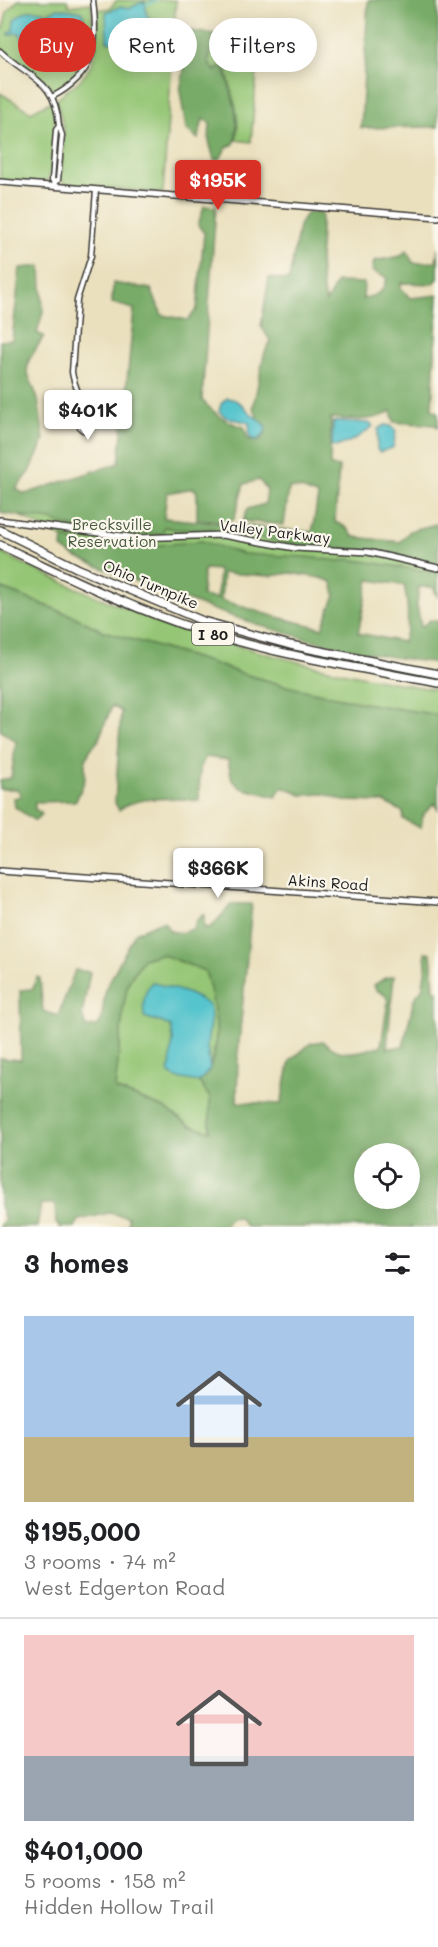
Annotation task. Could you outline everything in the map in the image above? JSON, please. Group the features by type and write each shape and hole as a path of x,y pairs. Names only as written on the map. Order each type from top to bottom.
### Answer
{"highway":[{"name":"Ohio Turnpike","path":"0,530 77,568 203,621 290,645 438,674"},
{"name":"Ohio Turnpike","path":"0,545 77,582 200,631 289,656 438,683"}],"street":[{"path":"52,97 80,78 92,57 96,37 93,0"},
{"path":"0,51 36,77 52,97 62,132 58,180 55,184"},
{"path":"0,182 55,184 96,190 438,217"},
{"path":"86,420 85,410 72,372 77,300 91,254 96,190"},
{"name":"Valley Parkway","path":"0,520 137,538 222,535 295,548 368,552 438,568"},
{"name":"Akins Road","path":"0,872 438,902"}],"green space":[{"path":"18,0 67,0 69,6 91,3 92,18 18,18 18,61 0,48 0,32 3,29 7,12"},
{"path":"117,0 176,0 175,18 108,18 108,72 171,72 163,193 78,186 66,184 61,180 64,130 58,98 88,72 96,72 96,10 110,8"},
{"path":"368,0 438,0 438,127 361,128"},
{"path":"197,32 209,33 209,72 226,72 237,124 234,144 226,148 220,159 214,160 209,141 210,123 203,119 198,139 186,129 180,91 184,72 197,72"},
{"path":"32,72 81,72 69,84 56,91 53,91"},
{"path":"227,72 257,72 251,142 236,140 238,122"},
{"path":"0,93 31,112 52,101 55,118 49,179 38,183 0,180"},
{"path":"204,206 216,207 202,400 221,417 244,427 248,439 258,442 265,434 253,407 264,355 270,340 261,326 269,278 289,280 299,226 307,212 322,214 321,271 326,302 337,282 364,283 363,299 379,293 387,278 372,271 374,261 401,256 407,250 413,263 436,262 438,247 438,279 433,284 401,283 401,288 410,298 438,295 432,409 438,413 438,428 435,425 394,422 391,411 370,419 331,418 330,466 339,467 335,522 346,527 354,537 400,542 410,531 436,524 438,564 376,551 301,545 235,534 237,525 312,532 318,496 302,489 289,488 284,525 243,521 247,509 265,504 267,490 259,480 244,484 234,519 229,522 197,519 197,493 194,488 167,493 164,518 228,524 228,528 173,529 165,527 162,534 121,533 75,528 51,520 0,513 0,341 12,340 20,268 41,266 43,312 37,333 44,336 29,360 27,371 38,399 44,440 30,472 16,489 25,494 119,463 134,309 112,303 113,283 151,289 162,315 188,320 197,309 204,233 198,225"},
{"name":"Brecksville Reservation","path":"0,506 173,519 438,546 438,582 83,548"},
{"path":"63,537 86,546 97,547 148,546 202,541 243,554 340,561 349,559 438,573 438,598 433,587 419,587 417,605 421,627 430,620 438,621 438,663 345,648 253,623 119,575 75,557 62,548","holes":["205,569 219,570 217,599 202,596","223,573 271,576 290,573 321,578 332,582 335,595 322,628 221,600","369,580 404,585 408,614 403,642 358,633"]},
{"path":"0,552 105,600 214,639 325,668 438,690 438,715 363,703 290,687 103,631 73,616 0,588"},
{"path":"0,588 73,616 103,631 240,673 363,703 438,715 438,809 434,803 423,815 421,828 403,819 403,812 384,802 344,801 325,794 301,795 290,789 281,788 276,797 241,788 232,780 228,760 206,757 200,767 199,801 146,800 127,805 119,810 115,803 121,711 112,706 98,741 90,750 85,763 85,779 76,801 35,802 35,809 42,814 35,821 15,807 14,798 21,796 17,789 0,789 0,780 11,778 16,742 0,730"},
{"path":"232,904 252,904 238,1054 237,1102 281,1104 290,1061 311,1043 323,1041 330,1047 344,1052 381,1046 388,1001 374,985 385,978 394,976 387,1048 403,1047 414,999 422,989 426,967 425,952 431,953 434,990 438,991 438,1227 246,1227 239,1217 229,1218 224,1227 128,1227 128,1217 109,1213 79,1220 75,1227 59,1227 56,1223 55,1204 41,1204 37,1227 0,1227 5,1220 0,1205 0,1058 21,1060 20,990 33,989 37,977 40,978 43,1011 58,1016 75,970 90,972 82,1015 86,1027 97,1026 101,1021 106,988 135,933 164,922 170,931 181,933 193,929 197,920 204,914 204,928 211,927","holes":["161,954 205,971 215,1014 216,1044 208,1071 199,1082 210,1098 210,1131 191,1126 164,1108 115,1089 128,983 143,959"]},
{"path":"161,954 205,971 212,993 217,1031 210,1069 210,1131 191,1126 164,1108 115,1089 128,983 142,959"}],"water":[{"path":"145,2 147,16 150,18 108,18 107,41 106,12 120,7 129,9"},
{"path":"58,8 82,12 84,18 18,18 18,34 9,35 13,30 14,20 22,14 35,10 49,13"},
{"path":"227,398 240,402 265,424 266,429 262,436 256,440 250,438 249,423 229,418 219,411 221,404"},
{"path":"333,422 369,423 373,426 355,439 335,447 332,446"},
{"path":"385,425 391,426 396,431 393,448 379,452 377,449 378,429"},
{"path":"152,982 188,994 209,1005 211,1015 207,1046 210,1069 199,1082 176,1078 169,1074 173,1040 171,1027 144,1017 145,994"}],"waterway":[{"path":"146,5 157,0"}]}
